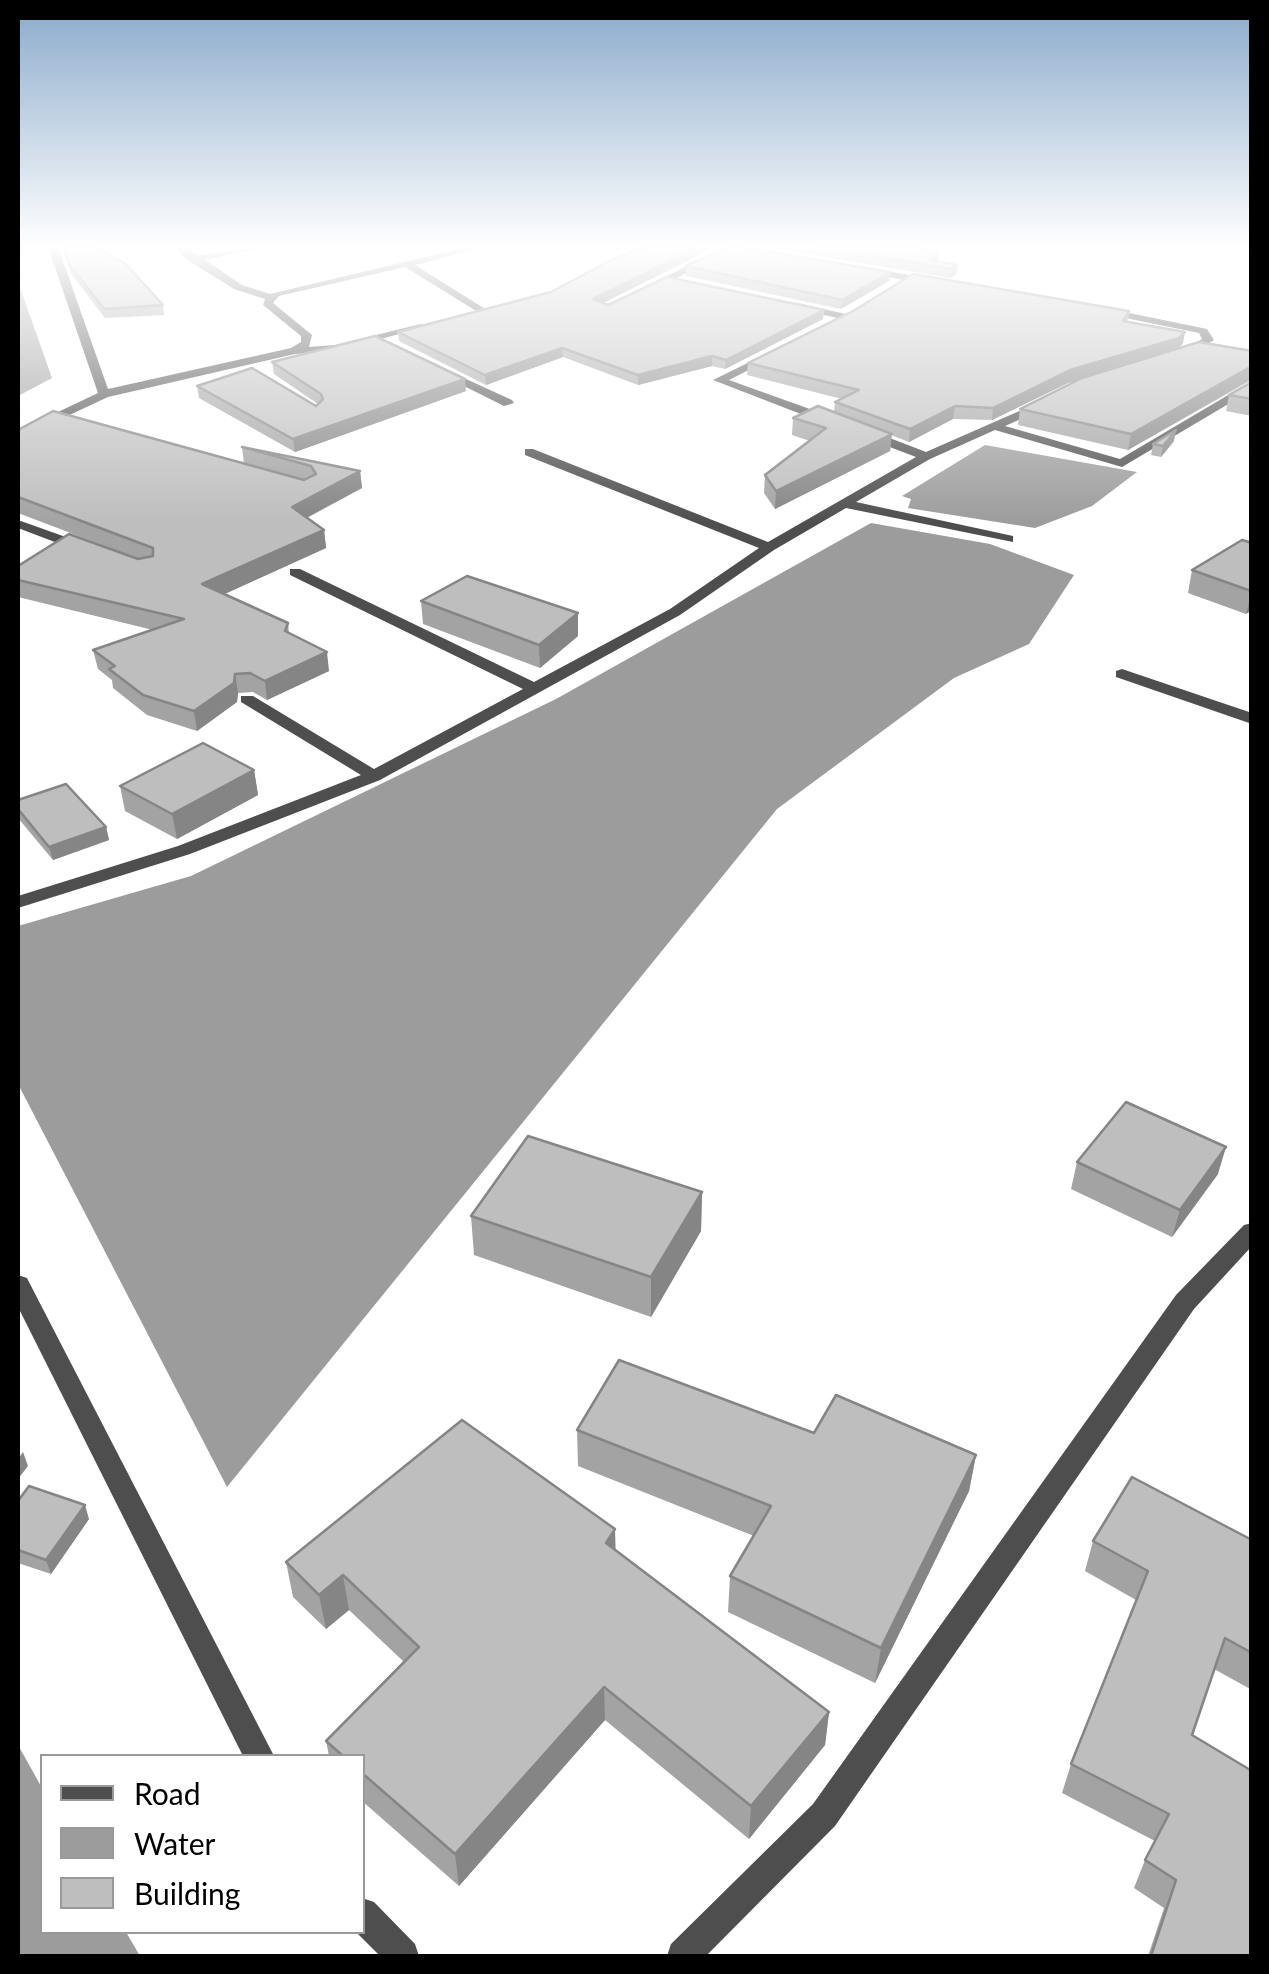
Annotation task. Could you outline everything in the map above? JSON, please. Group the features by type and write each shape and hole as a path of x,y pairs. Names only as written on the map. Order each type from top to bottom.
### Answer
{"street":[{"path":"85,339 104,394"},
{"path":"296,351 307,339"},
{"path":"18,435 104,394 296,351 368,339"},
{"path":"377,339 392,346"},
{"path":"1171,360 1207,339"},
{"path":"788,347 718,380 926,456"},
{"path":"425,362 508,403"},
{"path":"244,365 258,374"},
{"path":"997,428 1122,464 1250,386"},
{"path":"18,902 184,850 374,776 675,612 768,547 926,456 997,428 1059,396"},
{"path":"54,419 72,424"},
{"path":"529,452 768,547"},
{"path":"844,502 1008,540"},
{"path":"18,524 111,558"},
{"path":"295,572 534,688"},
{"path":"1122,674 1252,719"},
{"path":"247,699 374,776"},
{"path":"683,1956 824,1815 1185,1302 1252,1230"},
{"path":"18,1284 258,1754"},
{"path":"365,1917 403,1956"}],"water":[{"path":"18,339 38,339 52,378 18,396"},
{"path":"985,445 1137,472 1092,506 1035,528 908,508 911,499 902,496"},
{"path":"871,523 990,544 1074,575 1029,644 954,678 777,809 227,1487 18,1084 18,926 191,876 556,699"},
{"path":"18,1745 40,1784 40,1934 127,1934 140,1956 18,1956"}],"building":[{"path":"363,339 382,339 465,379 293,439 197,386 252,368 316,406 323,399 272,362"},
{"path":"412,339 767,339 726,360 712,356 638,375 562,348 485,375"},
{"path":"796,339 1175,339 1070,370 993,408 955,406 910,429 835,402 859,390 748,363"},
{"path":"1199,342 1252,351 1252,366 1131,434 1020,409 1082,378"},
{"path":"1252,382 1252,399 1229,395"},
{"path":"818,406 892,434 776,491 765,475 826,428 793,418"},
{"path":"53,411 304,480 316,474 311,466 242,447 360,471 292,507 324,530 202,584 288,623 285,631 327,652 265,681 250,673 235,674 234,683 194,711 143,695 109,669 115,666 93,650 184,619 18,580 18,566 69,534 138,559 153,556 153,548 18,497 18,430"},
{"path":"1176,430 1163,446 1153,444"},
{"path":"1242,540 1252,543 1251,591 1192,570"},
{"path":"467,576 578,613 539,645 421,601"},
{"path":"203,743 254,770 172,814 120,786"},
{"path":"66,784 106,827 49,847 18,809 18,800"},
{"path":"1126,1102 1226,1147 1180,1210 1077,1162"},
{"path":"528,1136 702,1192 651,1277 471,1216"},
{"path":"619,1360 814,1433 836,1395 976,1455 881,1648 730,1576 771,1506 577,1430"},
{"path":"462,1420 615,1529 606,1543 829,1712 751,1806 604,1687 455,1854 365,1776 365,1754 341,1754 326,1741 419,1647 343,1575 319,1595 286,1562"},
{"path":"1132,1477 1252,1540 1252,1653 1225,1638 1192,1735 1252,1771 1252,1956 1151,1956 1176,1880 1145,1860 1169,1814 1071,1764 1148,1571 1093,1541"},
{"path":"29,1486 85,1505 46,1560 18,1550 18,1501"}]}
